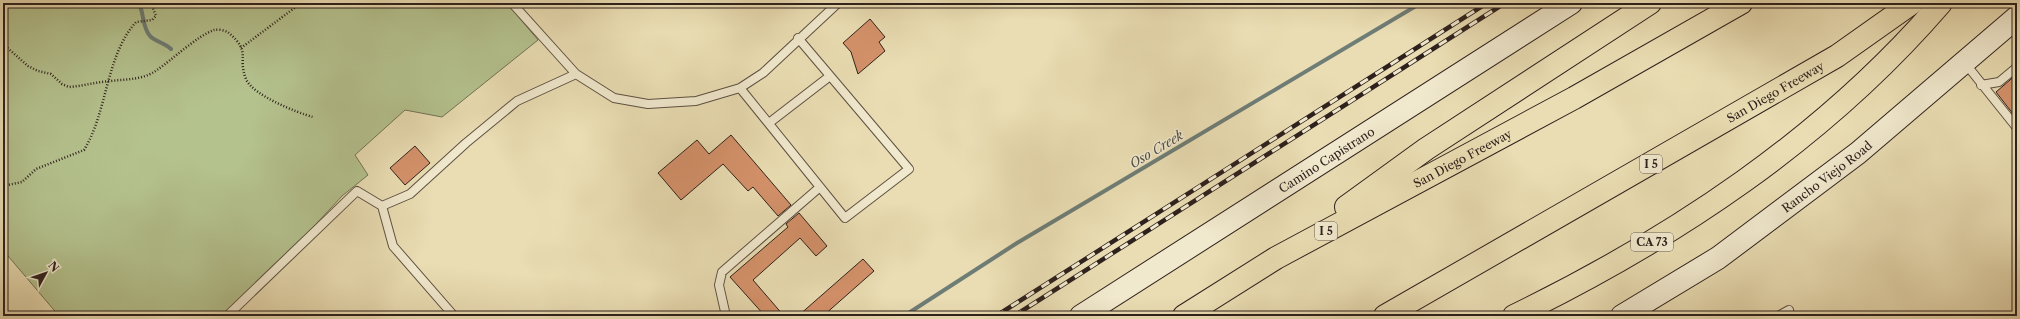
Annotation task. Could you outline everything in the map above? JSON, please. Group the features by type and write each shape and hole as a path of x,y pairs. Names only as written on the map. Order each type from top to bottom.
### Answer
{"highway":[{"path":"1276,258 1426,149 1650,3"},
{"name":"San Diego Freeway","path":"1184,316 1276,258 1574,98 1741,3"},
{"name":"San Diego Freeway","path":"1385,316 1837,56 1912,3"},
{"name":"CA 73","path":"1514,316 1575,286 1642,249 1708,207 1782,154 1858,89 1913,36 1941,3"}],"street":[{"name":"Camino Capistrano","path":"1081,316 1571,3"},
{"name":"Rancho Viejo Road","path":"1622,316 1718,258 1858,153 2017,17"}],"lane":[{"path":"512,3 576,74 614,98 648,104 696,101 740,88 763,73 798,38 838,3"},
{"path":"740,88 845,218 909,169 798,38"},
{"path":"1964,62 2017,128"},
{"path":"1981,85 1999,82 2017,67"},
{"path":"382,206 410,194 466,143 517,101 576,74"},
{"path":"769,123 830,76"},
{"path":"726,316 719,285 722,272 820,187"},
{"path":"227,316 357,191 382,206 393,246 454,316"},
{"path":"1778,316 1789,310 1790,316"}],"path":[{"path":"3,186 22,182 36,169 84,150 100,118 110,81 127,32 136,22 152,20 156,16 152,3"},
{"path":"241,48 301,3"},
{"path":"3,44 28,66 38,71 51,74 62,84 68,87 148,76 202,36 216,29 227,31 244,52 246,80 258,91 281,106 313,117"}],"green space":[{"path":"3,3 507,3 538,40 442,117 405,110 355,155 368,175 342,196 231,316 59,316 3,250"}],"building":[{"path":"870,19 885,37 879,42 885,51 858,74 851,52 843,43"},
{"path":"2017,74 2017,119 1996,92"},
{"path":"731,135 791,205 778,216 753,187 748,191 723,164 681,200 658,173 697,140 709,154"},
{"path":"415,146 430,163 405,185 390,168"},
{"path":"799,213 827,246 816,256 800,238 753,280 784,316 765,316 730,277 788,227 786,224"},
{"path":"863,259 874,271 823,316 798,316"}],"waterway":[{"path":"139,3 147,32 152,38 171,49"},
{"name":"Oso Creek","path":"904,316 1017,243 1421,3"}],"railway":[{"path":"996,316 1487,3"},
{"path":"1014,316 1505,3"}]}
